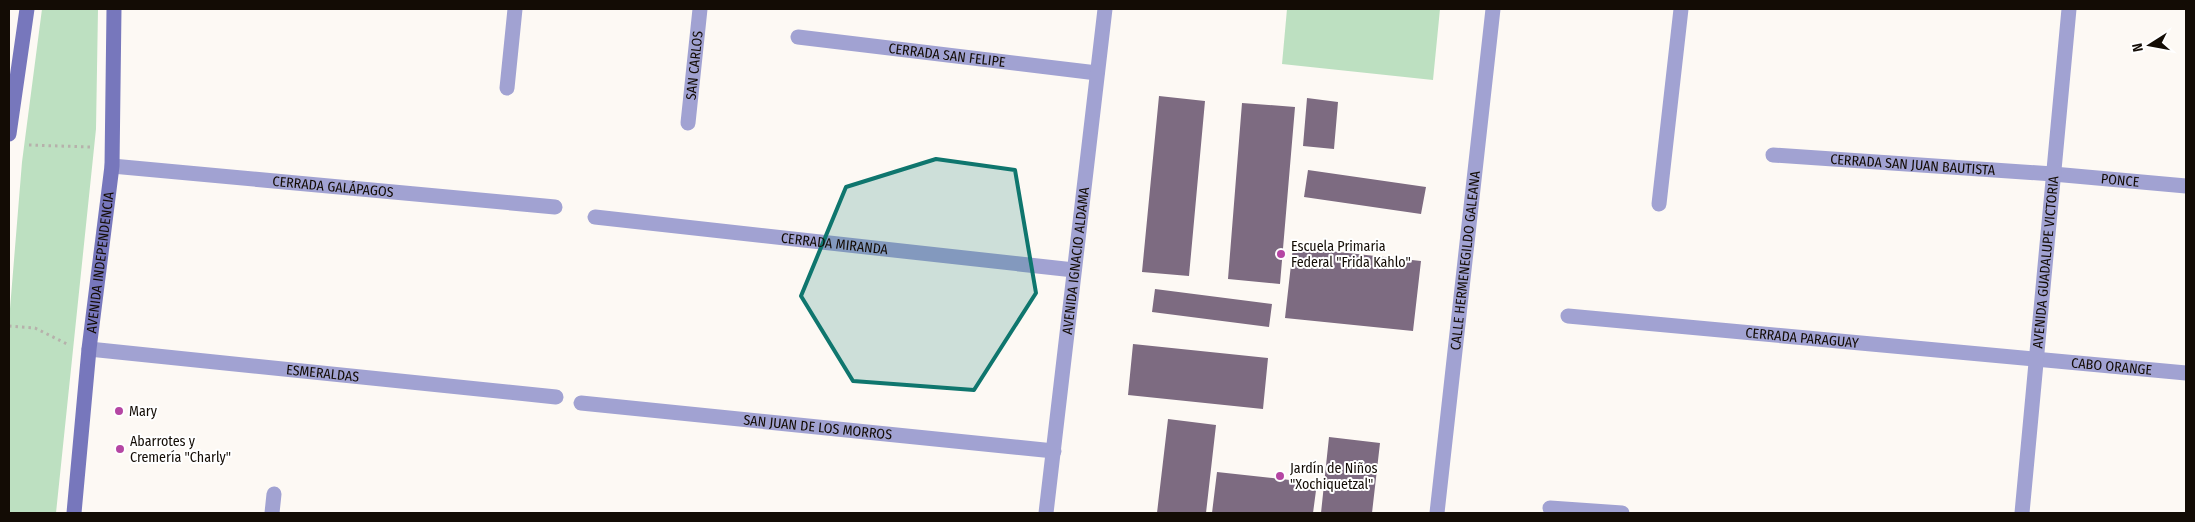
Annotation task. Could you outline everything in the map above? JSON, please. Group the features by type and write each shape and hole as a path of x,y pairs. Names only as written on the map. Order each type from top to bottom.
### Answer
{"main road":[{"path":"9,134 27,9"},
{"name":"AVENIDA INDEPENDENCIA","path":"74,513 89,352 112,166 114,9"}],"street":[{"path":"506,88 516,9"},
{"name":"SAN CARLOS","path":"688,123 700,9"},
{"name":"AVENIDA IGNACIO ALDAMA","path":"1046,513 1105,9"},
{"name":"CALLE HERMENEGILDO GALEANA","path":"1437,513 1493,9"},
{"path":"1659,204 1681,9"},
{"name":"AVENIDA GUADALUPE VICTORIA","path":"2022,513 2069,9"},
{"name":"CERRADA SAN FELIPE","path":"798,37 1097,73"},
{"name":"CERRADA SAN JUAN BAUTISTA","path":"1773,155 2053,174"},
{"name":"CERRADA GALÁPAGOS","path":"112,166 555,207"},
{"name":"PONCE","path":"2053,174 2186,186"},
{"name":"CERRADA MIRANDA","path":"595,217 1074,270"},
{"name":"CERRADA PARAGUAY","path":"1568,316 2036,359"},
{"name":"ESMERALDAS","path":"89,352 556,397"},
{"name":"CABO ORANGE","path":"2036,359 2186,373"},
{"name":"SAN JUAN DE LOS MORROS","path":"581,403 1054,451"},
{"path":"272,513 274,494"},
{"path":"1550,508 1622,513"}],"path":[{"path":"20,144 112,147"},
{"path":"9,326 35,328 89,352"}],"highlighted area":[{"path":"936,159 1015,170 1036,293 974,390 853,381 801,296 846,187"}],"green space":[{"path":"42,9 98,9 96,129 56,513 9,513 9,321 22,162"},
{"path":"1287,9 1440,9 1433,80 1282,64"}],"building":[{"path":"1159,96 1205,101 1189,276 1142,272"},
{"path":"1307,98 1338,102 1334,149 1303,146"},
{"path":"1242,103 1295,107 1280,284 1228,279"},
{"path":"1308,170 1426,187 1421,214 1304,197"},
{"path":"1293,247 1421,261 1413,331 1285,318"},
{"path":"1155,289 1272,304 1269,327 1152,312"},
{"path":"1133,344 1268,358 1263,409 1128,395"},
{"path":"1168,419 1216,425 1206,513 1157,513"},
{"path":"1329,437 1380,443 1372,513 1321,513"},
{"path":"1217,472 1317,483 1313,513 1212,513"}],"place":[{"name":"Escuela Primaria Federal \"Frida Kahlo\"","path":"1281,254"},
{"name":"Mary","path":"119,411"},
{"name":"Abarrotes y Cremería \"Charly\"","path":"120,449"},
{"name":"Jardín de Niños \"Xochiquetzal\"","path":"1280,476"}]}
